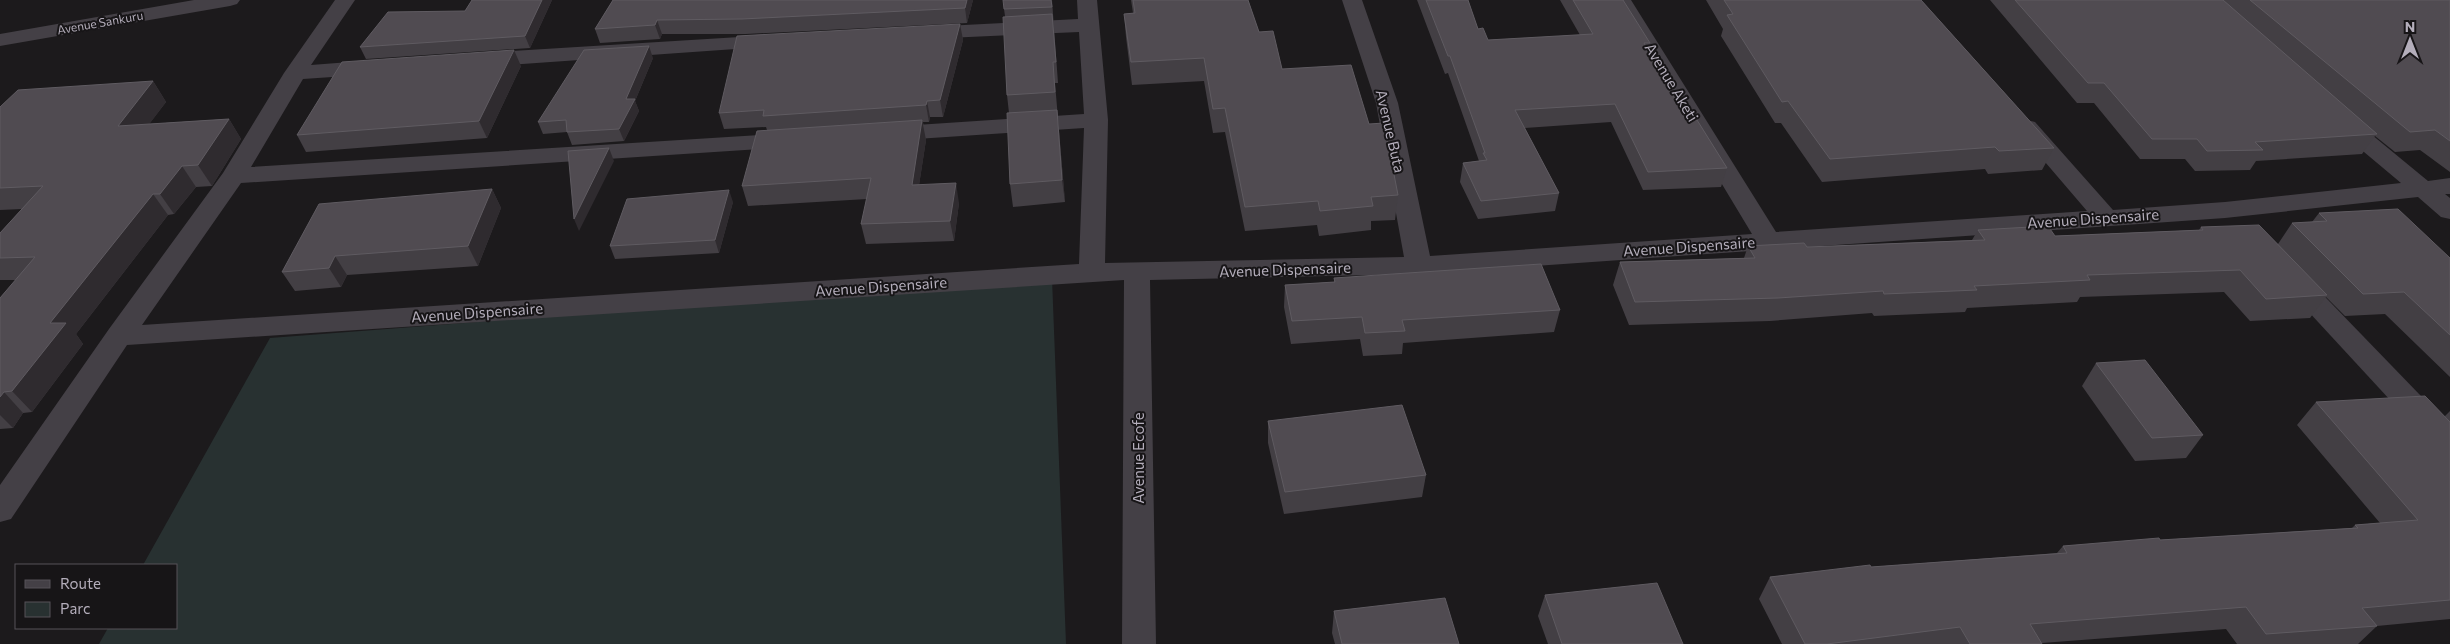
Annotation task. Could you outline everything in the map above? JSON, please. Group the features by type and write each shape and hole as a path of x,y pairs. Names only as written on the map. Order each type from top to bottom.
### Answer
{"street":[{"name":"Avenue Sankuru","path":"0,40 230,0"},
{"path":"0,510 119,336 234,176 295,73 345,0"},
{"path":"1086,0 1096,120 1092,272"},
{"name":"Avenue Buta","path":"1352,0 1387,103 1419,265"},
{"name":"Avenue Aketi","path":"1622,0 1769,241"},
{"path":"900,34 1089,25"},
{"path":"464,61 792,40"},
{"path":"295,73 394,66"},
{"path":"2328,110 2450,211"},
{"path":"2013,112 2105,216"},
{"path":"868,135 1096,120"},
{"path":"234,176 808,139"},
{"name":"Avenue Dispensaire","path":"119,336 1092,272 1137,273 1419,265 2105,216 2225,210 2450,186"},
{"path":"2225,210 2246,231"},
{"path":"2274,260 2364,352 2450,446"},
{"name":"Avenue Ecofe","path":"1137,273 1139,644"}],"green space":[{"path":"1052,278 1066,644 99,644 107,629 178,629 178,564 144,564 270,338"}],"building":[{"path":"472,0 542,0 525,36 360,47 388,12 465,11"},
{"path":"613,0 967,0 965,8 742,19 657,20 655,25 595,29"},
{"path":"1003,0 1051,0 1052,7 1004,9"},
{"path":"1133,0 1248,0 1259,32 1273,31 1282,69 1351,65 1369,124 1384,123 1398,195 1371,197 1373,206 1320,211 1318,201 1245,207 1225,108 1213,109 1204,58 1131,62 1124,14 1135,13"},
{"path":"1426,0 1468,0 1478,29 1483,28 1488,40 1593,34 1573,0 1623,0 1650,43 1644,43 1687,120 1697,120 1727,168 1648,172 1615,104 1515,110 1559,193 1481,201 1463,163 1487,160 1450,56 1448,56"},
{"path":"1724,0 1921,0 2054,148 1999,151 1995,147 1830,159 1788,101 1782,102 1727,15 1733,14"},
{"path":"2015,0 2223,0 2377,134 2255,142 2263,150 2207,151 2197,139 2152,139 2104,83 2088,83"},
{"path":"2250,0 2450,0 2450,141 2435,130 2410,132"},
{"path":"1052,14 1056,62 1053,62 1055,92 1007,95 1003,17"},
{"path":"960,24 940,100 927,101 926,105 763,116 764,110 719,113 737,36"},
{"path":"649,46 626,99 635,99 619,129 567,132 566,120 538,122 584,50"},
{"path":"514,50 479,121 297,135 342,62"},
{"path":"153,81 118,126 229,119 198,165 182,166 160,194 153,194 50,323 66,323 12,391 4,392 0,397 0,298 35,257 0,258 0,233 43,186 0,188 0,107 18,90"},
{"path":"1057,110 1062,180 1010,184 1007,113"},
{"path":"922,120 912,185 956,183 950,221 861,224 871,178 742,186 757,131"},
{"path":"609,148 574,219 568,151"},
{"path":"492,189 468,246 335,256 329,268 282,272 319,204"},
{"path":"729,190 715,240 610,246 627,199"},
{"path":"2398,209 2450,258 2450,335 2404,292 2363,294 2292,223 2327,221 2319,213"},
{"path":"2259,225 2327,295 2266,299 2240,270 2087,275 2090,280 1974,286 1977,290 1884,294 1883,291 1778,298 1635,302 1620,262 1755,258 1748,246 1804,243 1807,247 1985,240 1978,230 2048,226 2055,236 2203,230 2201,227"},
{"path":"1541,264 1560,310 1402,320 1405,331 1365,333 1362,317 1292,321 1285,285 1335,282 1334,278"},
{"path":"2145,360 2203,435 2152,438 2096,363"},
{"path":"2425,396 2450,422 2450,600 2362,608 2377,626 2266,634 2246,607 2030,624 2042,644 1970,644 1960,627 1827,644 1805,644 1770,577 1870,565 1871,567 2067,553 2063,546 2159,538 2160,540 2358,528 2355,525 2418,520 2316,402"},
{"path":"1402,405 1426,475 1285,492 1268,421"},
{"path":"1657,583 1683,644 1562,644 1545,595"},
{"path":"1445,598 1459,644 1342,644 1334,611"}]}
